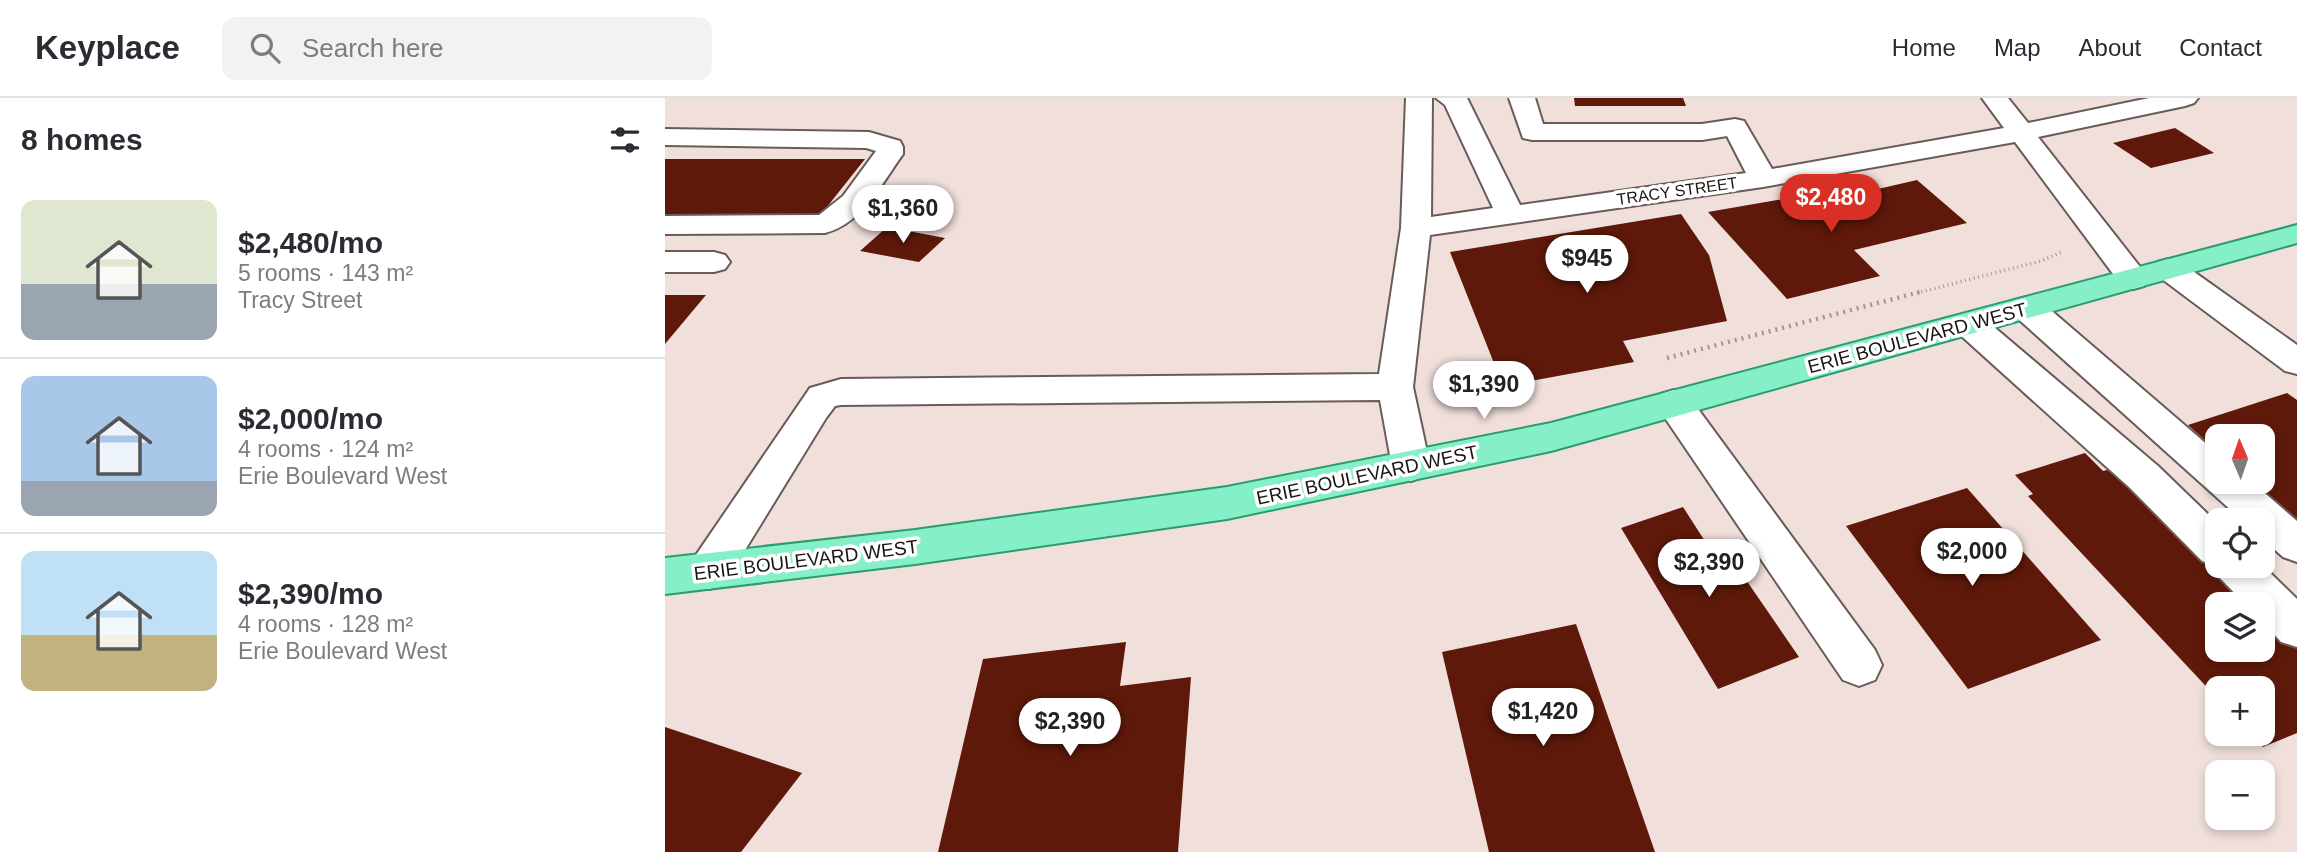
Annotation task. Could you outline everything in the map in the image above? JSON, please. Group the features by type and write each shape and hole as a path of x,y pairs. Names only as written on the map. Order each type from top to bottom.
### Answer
{"main road":[{"name":"ERIE BOULEVARD WEST","path":"665,576 915,547 1227,503 1411,466 1551,436 2297,234"}],"street":[{"path":"1411,466 1395,387 1416,228 1419,98"},
{"path":"1449,98 1455,99 1510,214"},
{"path":"1523,98 1532,132 1702,132 1735,127 1763,179"},
{"path":"1995,98 2019,133 2133,279"},
{"name":"TRACY STREET","path":"1416,228 1763,179 2019,133 2185,98"},
{"path":"665,137 869,140 890,147 889,154 858,197 842,215 825,224 665,225"},
{"path":"665,262 714,262"},
{"path":"2169,269 2297,362"},
{"path":"2027,308 2205,464"},
{"path":"1969,324 2144,477 2205,537"},
{"path":"709,571 813,409 823,397 841,392 1395,387"},
{"path":"1674,403 1859,664"},
{"path":"2240,494 2297,545"},
{"path":"2247,578 2297,628"}],"path":[{"path":"1667,358 2041,261 2062,252"}],"building":[{"path":"1574,98 1683,98 1686,106 1575,106"},
{"path":"2175,128 2214,153 2151,168 2113,143"},
{"path":"665,159 865,159 819,217 665,217"},
{"path":"1917,180 1967,223 1854,250 1880,276 1787,299 1708,212 1795,197 1804,206"},
{"path":"1681,214 1709,255 1727,321 1623,341 1634,362 1503,386 1450,252"},
{"path":"887,227 945,238 919,262 860,251"},
{"path":"665,295 706,295 665,344"},
{"path":"2287,393 2297,400 2297,520 2267,494 2275,494 2275,424 2205,424 2205,440 2188,425"},
{"path":"2085,453 2103,471 2111,469 2205,560 2205,578 2224,578 2239,592 2205,592 2205,662 2275,662 2275,628 2297,649 2297,733 2275,742 2275,676 2205,676 2205,685 2028,496 2033,494 2015,475"},
{"path":"1967,488 2101,640 1968,689 1846,526"},
{"path":"1683,507 1710,549 1722,545 1799,657 1718,689 1621,528"},
{"path":"1576,624 1655,852 1489,852 1442,652"},
{"path":"1126,642 1120,686 1191,677 1178,852 938,852 983,659"},
{"path":"665,727 802,773 741,852 665,852"}]}
